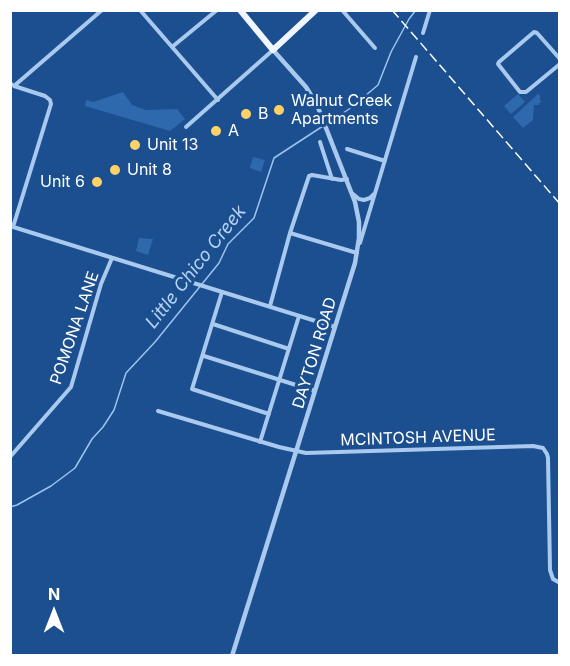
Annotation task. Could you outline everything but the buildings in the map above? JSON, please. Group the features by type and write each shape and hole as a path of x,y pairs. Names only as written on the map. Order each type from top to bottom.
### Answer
{"main road":[{"path":"240,10 273,50 316,10"}],"street":[{"path":"12,84 22,81 102,10"},
{"path":"141,10 218,100"},
{"path":"172,47 217,10"},
{"path":"342,10 375,48"},
{"path":"423,33 430,10"},
{"path":"560,59 534,32 498,64 520,92 526,92 560,64"},
{"path":"186,127 273,50 306,87 321,113 355,202 359,222 357,253 290,233"},
{"name":"DAYTON ROAD","path":"232,656 355,263 416,57"},
{"path":"12,84 50,100 50,108 12,226 335,327"},
{"path":"320,142 332,179"},
{"path":"348,149 385,161"},
{"path":"270,306 290,233 309,176 346,179"},
{"path":"352,194 364,200 375,194"},
{"name":"POMONA LANE","path":"10,457 70,387 101,284 112,258"},
{"path":"222,292 192,389 269,414"},
{"path":"260,442 299,316"},
{"path":"213,324 289,349"},
{"path":"204,356 315,391"},
{"name":"MCINTOSH AVENUE","path":"158,411 260,442 296,451 316,453 533,446 543,448 548,454 550,570 553,579 560,583"}],"shaded area":[{"path":"123,92 132,105 146,110 177,109 185,119 170,131 85,106 86,100 93,102"},
{"path":"518,94 525,102 511,114 504,106"},
{"path":"538,94 542,102 534,105 533,120 523,128 513,117"},
{"path":"253,157 265,160 261,172 250,168"},
{"path":"139,238 153,239 148,255 136,251"}],"waterway":[{"name":"Little Chico Creek","path":"327,124 378,85 391,52 416,10"},
{"name":"Little Chico Creek","path":"10,507 51,486 75,468 92,439 114,410 126,373 155,342 219,263 228,244 254,218 274,158 323,126"}],"railway":[{"path":"392,10 560,204"}],"place":[{"name":"Walnut Creek Apartments","path":"279,110"},
{"name":"B","path":"246,114"},
{"name":"A","path":"216,131"},
{"name":"Unit 13","path":"135,145"},
{"name":"Unit 8","path":"115,170"},
{"name":"Unit 6","path":"97,182"}]}
